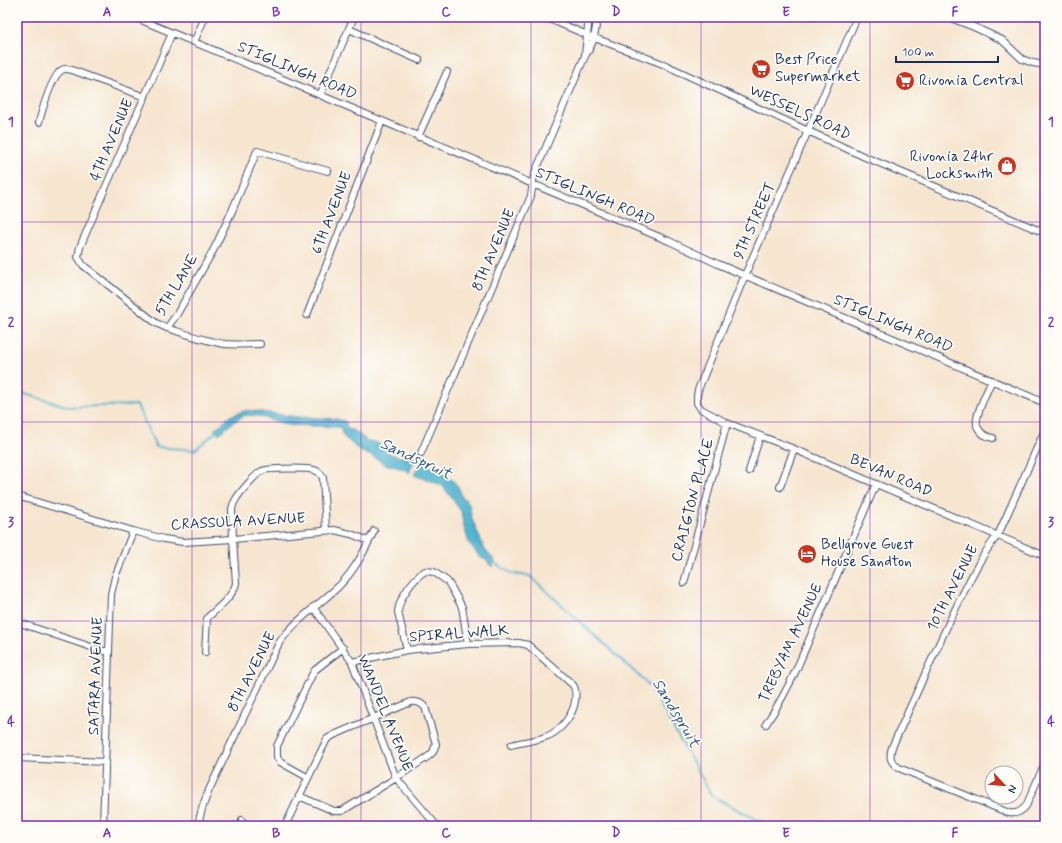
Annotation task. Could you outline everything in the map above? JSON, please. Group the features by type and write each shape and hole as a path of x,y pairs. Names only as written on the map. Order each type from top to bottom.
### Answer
{"street":[{"name":"STIGLINGH ROAD","path":"134,17 532,185 669,241 1045,403"},
{"path":"194,42 205,17"},
{"path":"320,96 354,17"},
{"name":"WESSELS ROAD","path":"545,17 663,64 865,157 1045,233"},
{"name":"8TH AVENUE","path":"585,56 589,17"},
{"path":"595,38 597,17"},
{"name":"9TH STREET","path":"727,423 701,409 697,403 697,396 745,275 857,17"},
{"path":"948,17 1002,40 1022,59 1033,64 1045,65"},
{"path":"349,29 419,60"},
{"name":"4TH AVENUE","path":"78,257 80,247 172,33"},
{"name":"8TH AVENUE","path":"421,453 531,196 534,175 585,56 595,38"},
{"path":"39,122 54,80 60,71 64,69 72,70 145,97"},
{"path":"418,136 447,72"},
{"name":"6TH AVENUE","path":"306,315 382,121"},
{"name":"5TH LANE","path":"78,257 83,265 156,323 167,328 177,314 214,249 232,211 257,151 328,171"},
{"path":"167,328 224,344 260,344"},
{"path":"992,380 978,414 977,423 978,429 981,432 987,437 993,438"},
{"name":"BEVAN ROAD","path":"727,423 794,449 1045,556"},
{"name":"CRAIGTON PLACE","path":"684,583 727,423"},
{"name":"10TH AVENUE","path":"1045,430 1042,443 998,535 982,558 964,591 892,747 890,756 892,763 899,768 1009,813 1015,814 1021,812 1026,806 1045,763"},
{"path":"750,471 760,436"},
{"path":"780,487 794,449"},
{"path":"205,652 207,619 232,593 236,583 232,538 232,509 235,500 257,474 269,469 312,470 317,471 322,475 326,530"},
{"name":"TREBYAM AVENUE","path":"766,724 777,708 789,685 876,484"},
{"name":"CRASSULA AVENUE","path":"17,496 133,531 183,542 326,530 334,530 351,534 369,541"},
{"name":"SATARA AVENUE","path":"103,826 111,594 115,577 133,531"},
{"name":"8TH AVENUE","path":"198,826 203,804 209,790 279,643 287,632 340,585 356,566 374,531"},
{"path":"406,650 398,607 403,594 423,572 428,571 434,572 447,581 462,607 468,644"},
{"name":"WANDEL AVENUE","path":"314,607 352,662 396,778 437,826"},
{"path":"17,622 109,652"},
{"name":"SPIRAL WALK","path":"352,662 406,650 468,644 519,643 528,645 573,684 575,688 575,701 568,719 562,726 546,737 511,744"},
{"path":"307,777 280,762 277,746 315,670 343,648"},
{"path":"285,826 307,777 327,739 411,702 418,703 425,707 436,741 436,747 429,756 342,811 334,811 299,796"},
{"path":"17,758 106,762"}],"water":[{"path":"247,410 298,417 337,419 345,421 347,424 345,425 348,429 355,431 367,441 378,443 387,452 396,456 410,458 417,455 409,473 404,469 384,464 374,457 360,451 343,436 340,427 287,425 259,416 245,415 232,423 219,434 214,430 230,416"},
{"path":"420,462 446,475 457,485 461,497 463,497 469,504 472,519 485,550 495,561 492,567 486,560 480,557 469,543 463,524 461,511 442,485 414,475"}],"waterway":[{"name":"Sandspruit","path":"17,389 18,392 69,407 137,405 156,447 195,450 217,431"},
{"name":"Sandspruit","path":"493,562 513,574 530,576 650,686 712,796 769,826"}],"place":[{"name":"Best Price Supermarket","path":"761,69"},
{"name":"Rivonia Central","path":"905,81"},
{"name":"Rivonia 24hr Locksmith","path":"1007,166"},
{"name":"Bellgrove Guest House Sandton","path":"807,554"}]}
